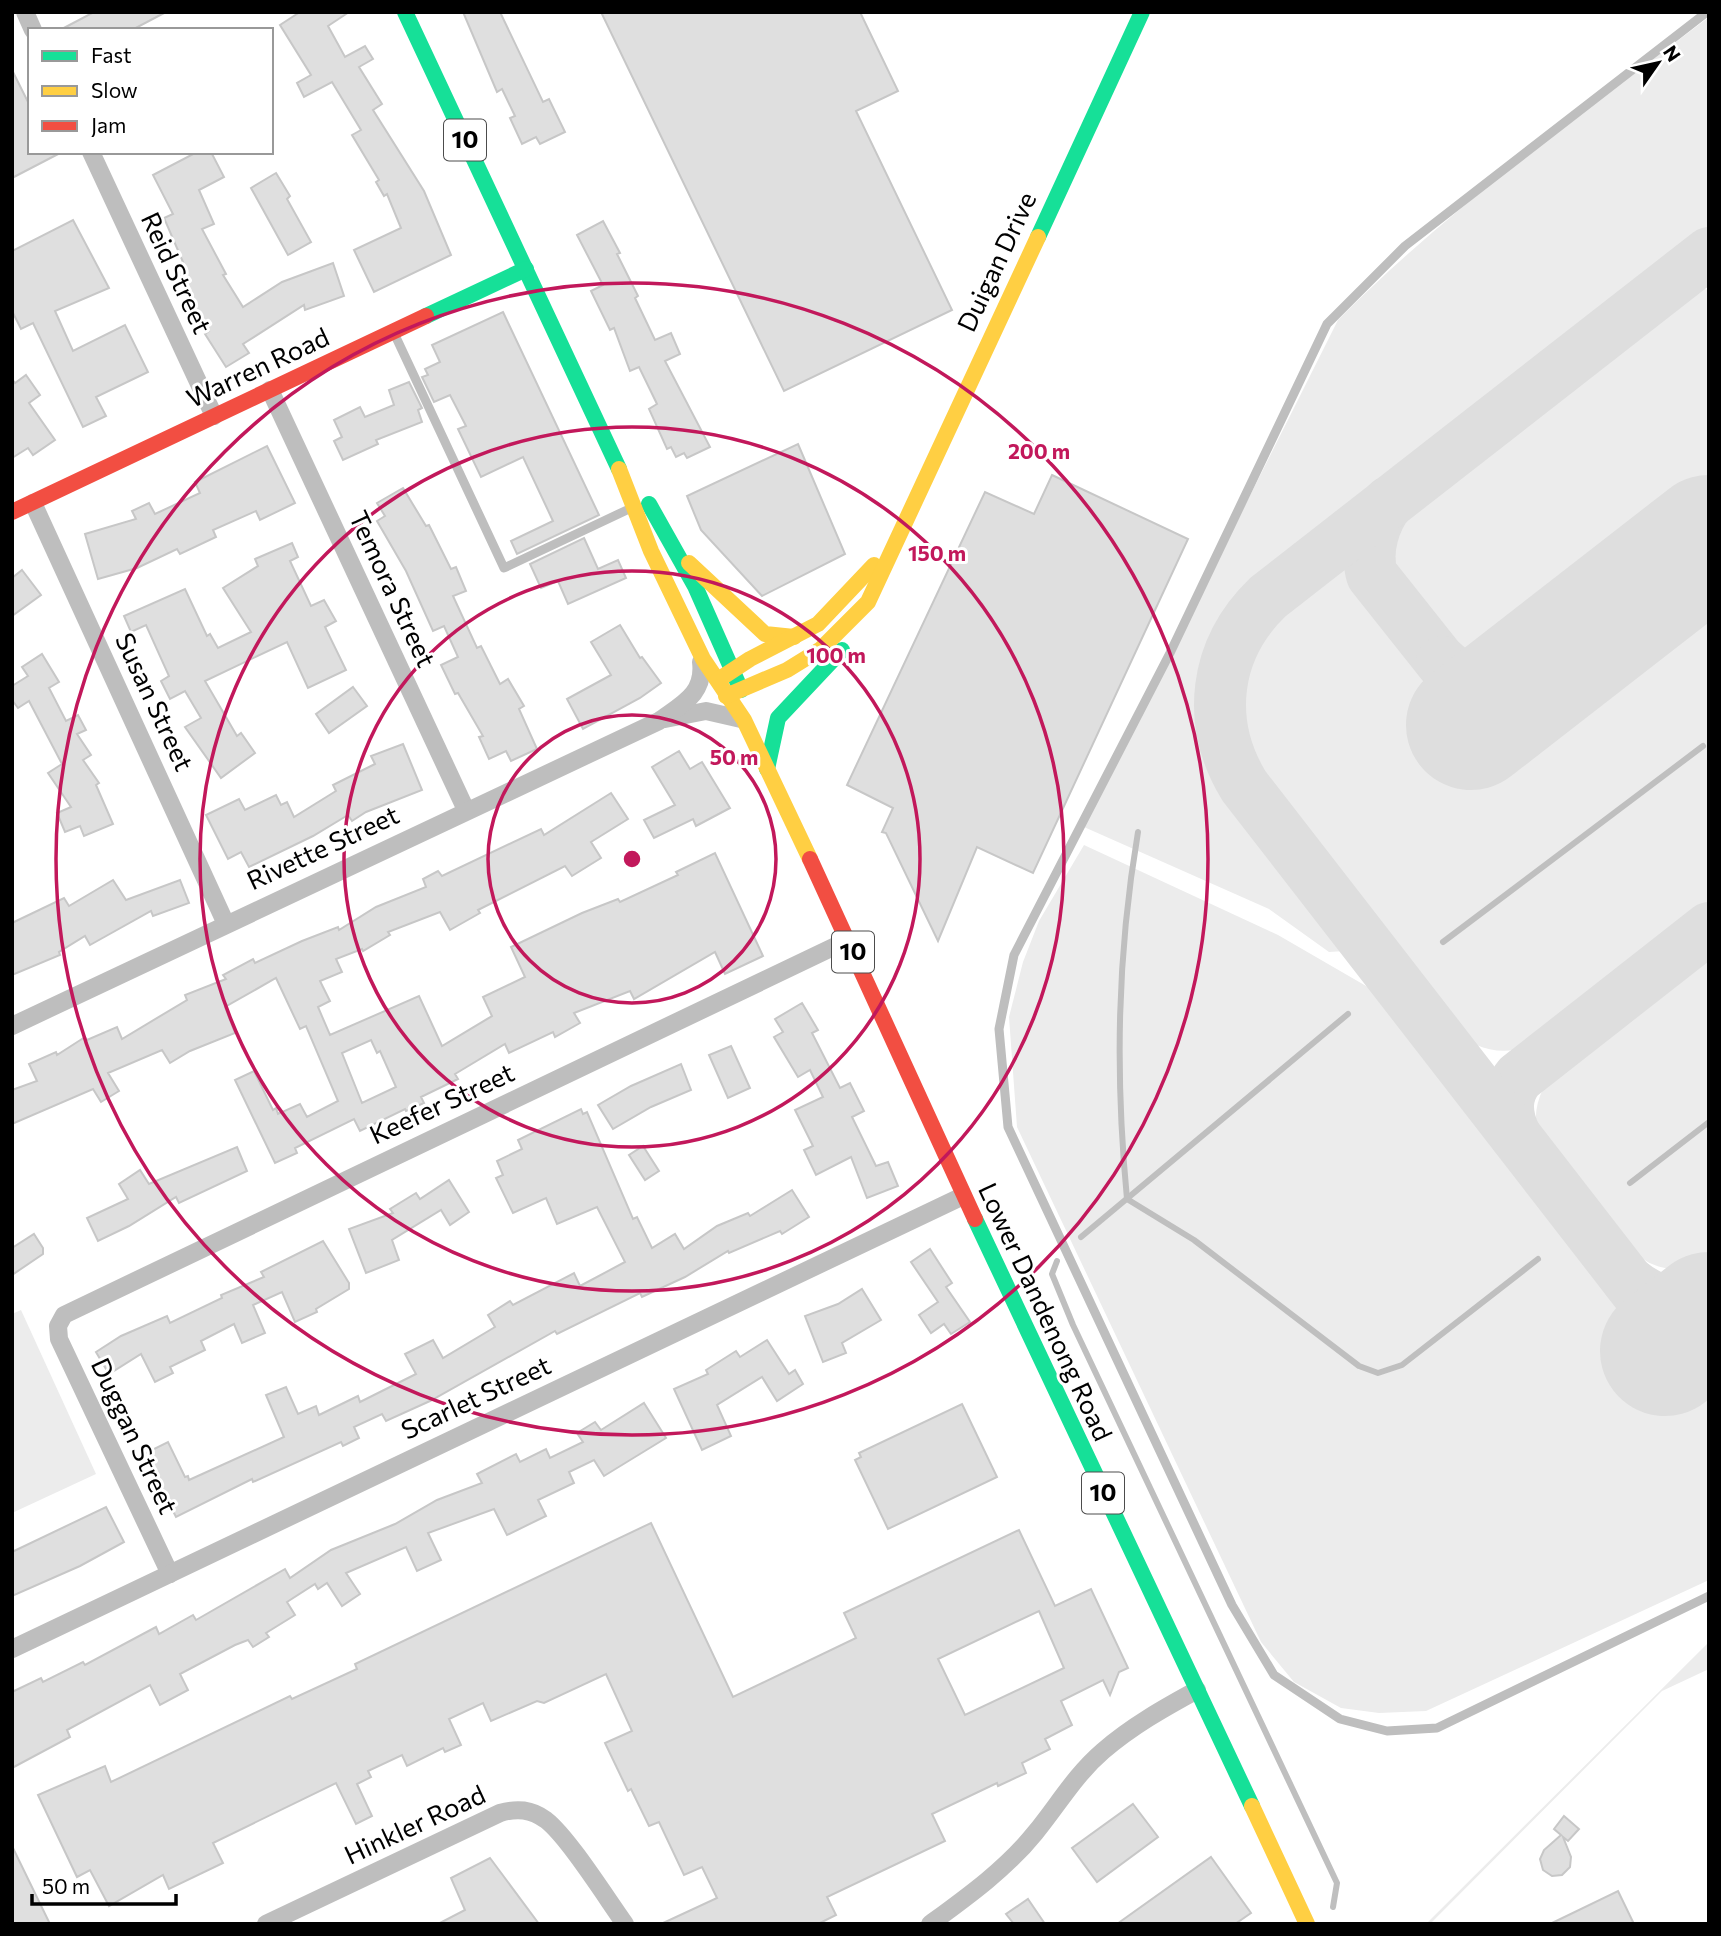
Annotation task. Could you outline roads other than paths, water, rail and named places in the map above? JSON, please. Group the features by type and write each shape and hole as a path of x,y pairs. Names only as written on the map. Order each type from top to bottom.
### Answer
{"main road":[{"name":"Lower Dandenong Road","path":"405,12 606,436 633,508 696,647 717,680 733,693"},
{"name":"Duigan Drive","path":"733,693 821,652 848,627 868,603 1142,12"},
{"name":"Warren Road","path":"12,512 526,269"},
{"name":"Lower Dandenong Road","path":"606,436 678,552 733,670 733,693 744,719 848,940 963,1196 1307,1924"},
{"name":"Duigan Drive","path":"717,680 834,611 899,533"},
{"path":"678,552 765,634 793,636"},
{"path":"767,769 778,718 840,653 868,603"}],"street":[{"path":"25,12 32,28"},
{"name":"Reid Street","path":"92,154 214,416"},
{"name":"Temora Street","path":"270,390 466,810"},
{"name":"Susan Street","path":"33,503 226,924"},
{"name":"Rivette Street","path":"659,721 696,692 703,673 696,647"},
{"name":"Rivette Street","path":"12,1026 659,721 706,711 744,719"},
{"name":"Keefer Street","path":"61,1320 79,1306 848,940"},
{"name":"Scarlet Street","path":"12,1649 963,1196"},
{"name":"Duggan Street","path":"61,1320 59,1339 170,1574"},
{"path":"930,1924 1014,1856 1035,1833 1065,1790 1101,1752 1146,1718 1197,1690"},
{"name":"Hinkler Road","path":"266,1924 500,1813 520,1809 536,1814 553,1827 625,1924"}],"lane":[{"path":"1707,12 1405,246 1327,324 1170,653 1014,955 999,1029 1008,1126 1232,1605 1274,1675 1340,1719 1387,1731 1437,1728 1709,1596"},
{"path":"393,332 504,568 633,508"}],"waterway":[{"path":"1443,942 1703,746"},
{"path":"1138,832 1126,924 1120,1015 1121,1106 1127,1199 1194,1240 1359,1366 1378,1373 1402,1365 1538,1259"},
{"path":"1081,1237 1348,1014"},
{"path":"1630,1183 1709,1122"},
{"path":"1057,1261 1052,1274 1073,1325 1337,1883 1333,1907"}]}
